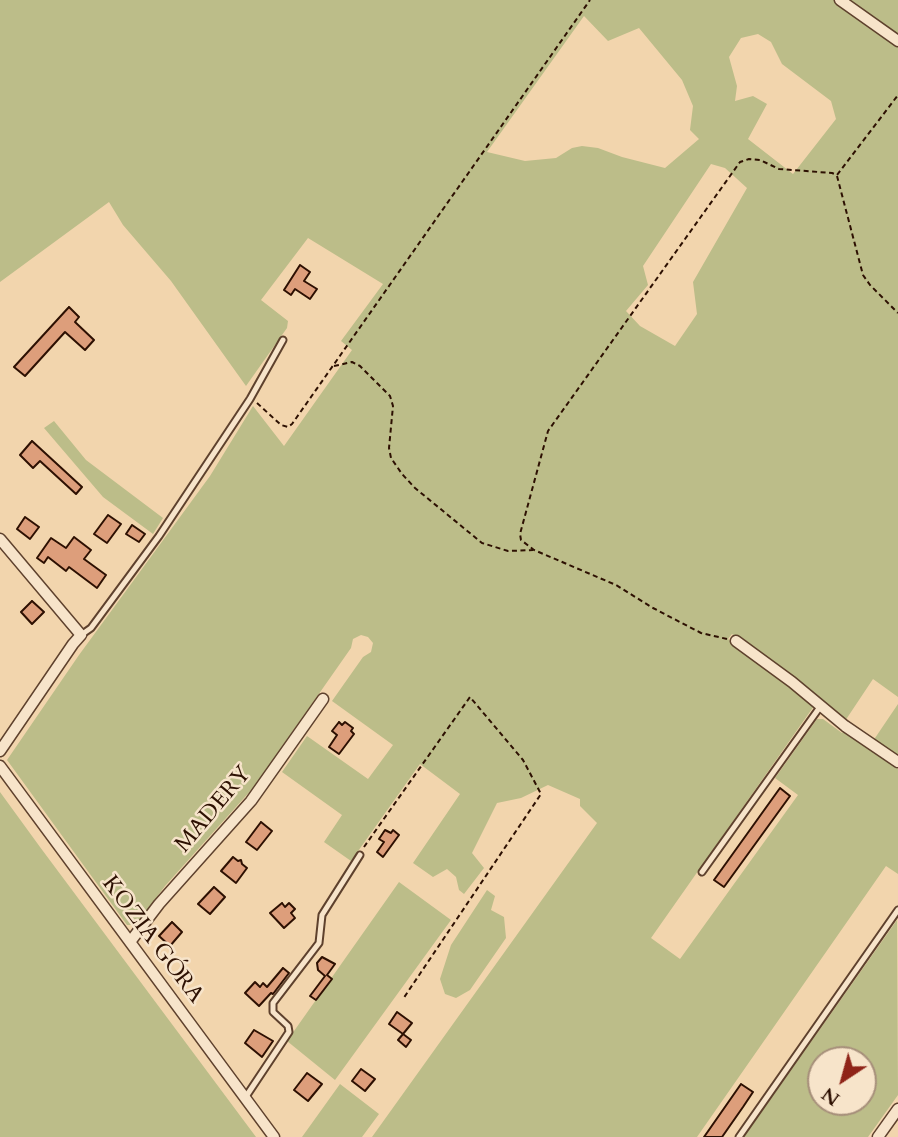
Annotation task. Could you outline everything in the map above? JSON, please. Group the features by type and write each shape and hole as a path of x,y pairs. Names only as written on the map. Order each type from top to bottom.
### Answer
{"street":[{"path":"840,0 898,41"},
{"path":"0,539 81,635 72,644 0,751"},
{"path":"736,641 792,682 820,707 898,762"},
{"name":"MADERY","path":"130,942 159,904 251,801 323,699"},
{"name":"KOZIA GÓRA","path":"0,766 274,1137"},
{"path":"878,1137 898,1109"}],"lane":[{"path":"81,635 91,628 159,536 250,399 283,340"},
{"path":"702,872 820,707"},
{"path":"245,1098 289,1032 288,1026 273,1012 273,1003 319,943 322,915 360,855"},
{"path":"738,1137 898,909"}],"path":[{"path":"250,399 281,425 292,424 590,0"},
{"path":"837,175 898,95"},
{"path":"736,641 701,633 653,608 616,584 534,550 521,540 520,534 548,431 740,162 749,159 761,160 779,169 837,175"},
{"path":"837,175 863,275 898,313"},
{"path":"333,366 352,362 360,366 390,396 393,406 389,448 391,458 415,488 482,543 508,551 534,550"},
{"path":"360,855 470,697 523,760 541,794 403,999"}],"green space":[{"path":"0,0 898,0 898,697 873,679 845,721 802,684 732,634 728,639 814,706 651,938 680,959 798,795 775,778 817,719 823,719 842,733 844,731 898,769 898,874 886,866 697,1137 372,1137 597,823 580,806 580,799 548,785 521,798 497,803 472,853 484,868 464,894 459,890 456,877 447,869 433,877 413,863 460,794 420,764 351,861 324,842 342,815 282,772 307,736 368,779 393,745 332,701 363,657 371,652 373,643 368,637 361,635 353,639 351,648 253,788 165,886 136,925 127,925 7,760 79,655 210,476 253,406 284,446 352,350 341,341 383,284 308,238 261,300 288,321 287,328 246,386 171,281 123,225 109,202 0,282","holes":["584,16 608,41 639,28 682,80 693,106 690,130 699,139 665,168 598,148 582,146 572,148 556,158 525,161 487,152","758,34 771,42 782,64 831,101 836,119 793,174 748,139 767,104 753,96 735,101 737,86 729,57 741,38","711,164 725,168 747,188 693,282 697,314 675,346 640,326 626,311 648,285 643,266"]},
{"path":"54,421 86,460 163,518 153,534 103,497 44,428"},
{"path":"898,704 898,759 873,741"},
{"path":"0,792 40,847 256,1137 0,1137"},
{"path":"399,882 451,920 335,1080 287,1041"},
{"path":"487,890 495,896 491,910 504,917 506,938 470,990 456,998 445,994 440,979 451,945"},
{"path":"897,920 898,1095 868,1137 744,1137 807,1048 807,1116 877,1116 877,1046 808,1046"},
{"path":"340,1084 379,1114 362,1137 302,1137"}],"building":[{"path":"300,265 310,272 304,281 317,289 310,299 295,289 291,295 284,290"},
{"path":"69,307 79,317 75,322 94,340 85,350 65,332 25,376 14,367"},
{"path":"32,441 82,487 76,494 40,461 33,468 20,455"},
{"path":"108,515 121,524 107,543 94,534"},
{"path":"25,517 39,527 30,539 17,529"},
{"path":"132,525 145,534 139,542 126,534"},
{"path":"74,537 91,550 84,559 106,575 97,588 69,567 66,571 48,557 44,563 37,558 51,538 66,548"},
{"path":"32,601 44,612 32,624 21,612"},
{"path":"339,722 342,725 345,722 353,728 351,731 354,734 339,754 329,747 337,735 332,731"},
{"path":"780,788 790,796 724,887 714,880"},
{"path":"261,822 272,831 257,850 246,842"},
{"path":"385,830 391,833 393,830 399,835 383,857 377,852 384,842 379,839"},
{"path":"233,857 241,860 247,868 236,883 221,871"},
{"path":"214,887 225,897 210,914 198,904"},
{"path":"282,903 285,907 289,903 295,909 291,913 295,918 284,928 270,913"},
{"path":"172,922 182,932 170,946 159,936"},
{"path":"322,957 335,964 327,975 332,979 316,1000 310,996 325,976 318,970 317,963"},
{"path":"283,968 289,973 273,994 259,1006 245,993 255,982 260,987 263,983 267,987"},
{"path":"397,1012 412,1023 403,1034 389,1024"},
{"path":"254,1030 273,1041 262,1057 245,1043"},
{"path":"403,1034 411,1040 406,1047 398,1040"},
{"path":"361,1069 375,1079 365,1091 352,1081"},
{"path":"307,1073 322,1084 308,1101 294,1090"},
{"path":"741,1084 753,1092 743,1107 722,1137 704,1137"}]}
